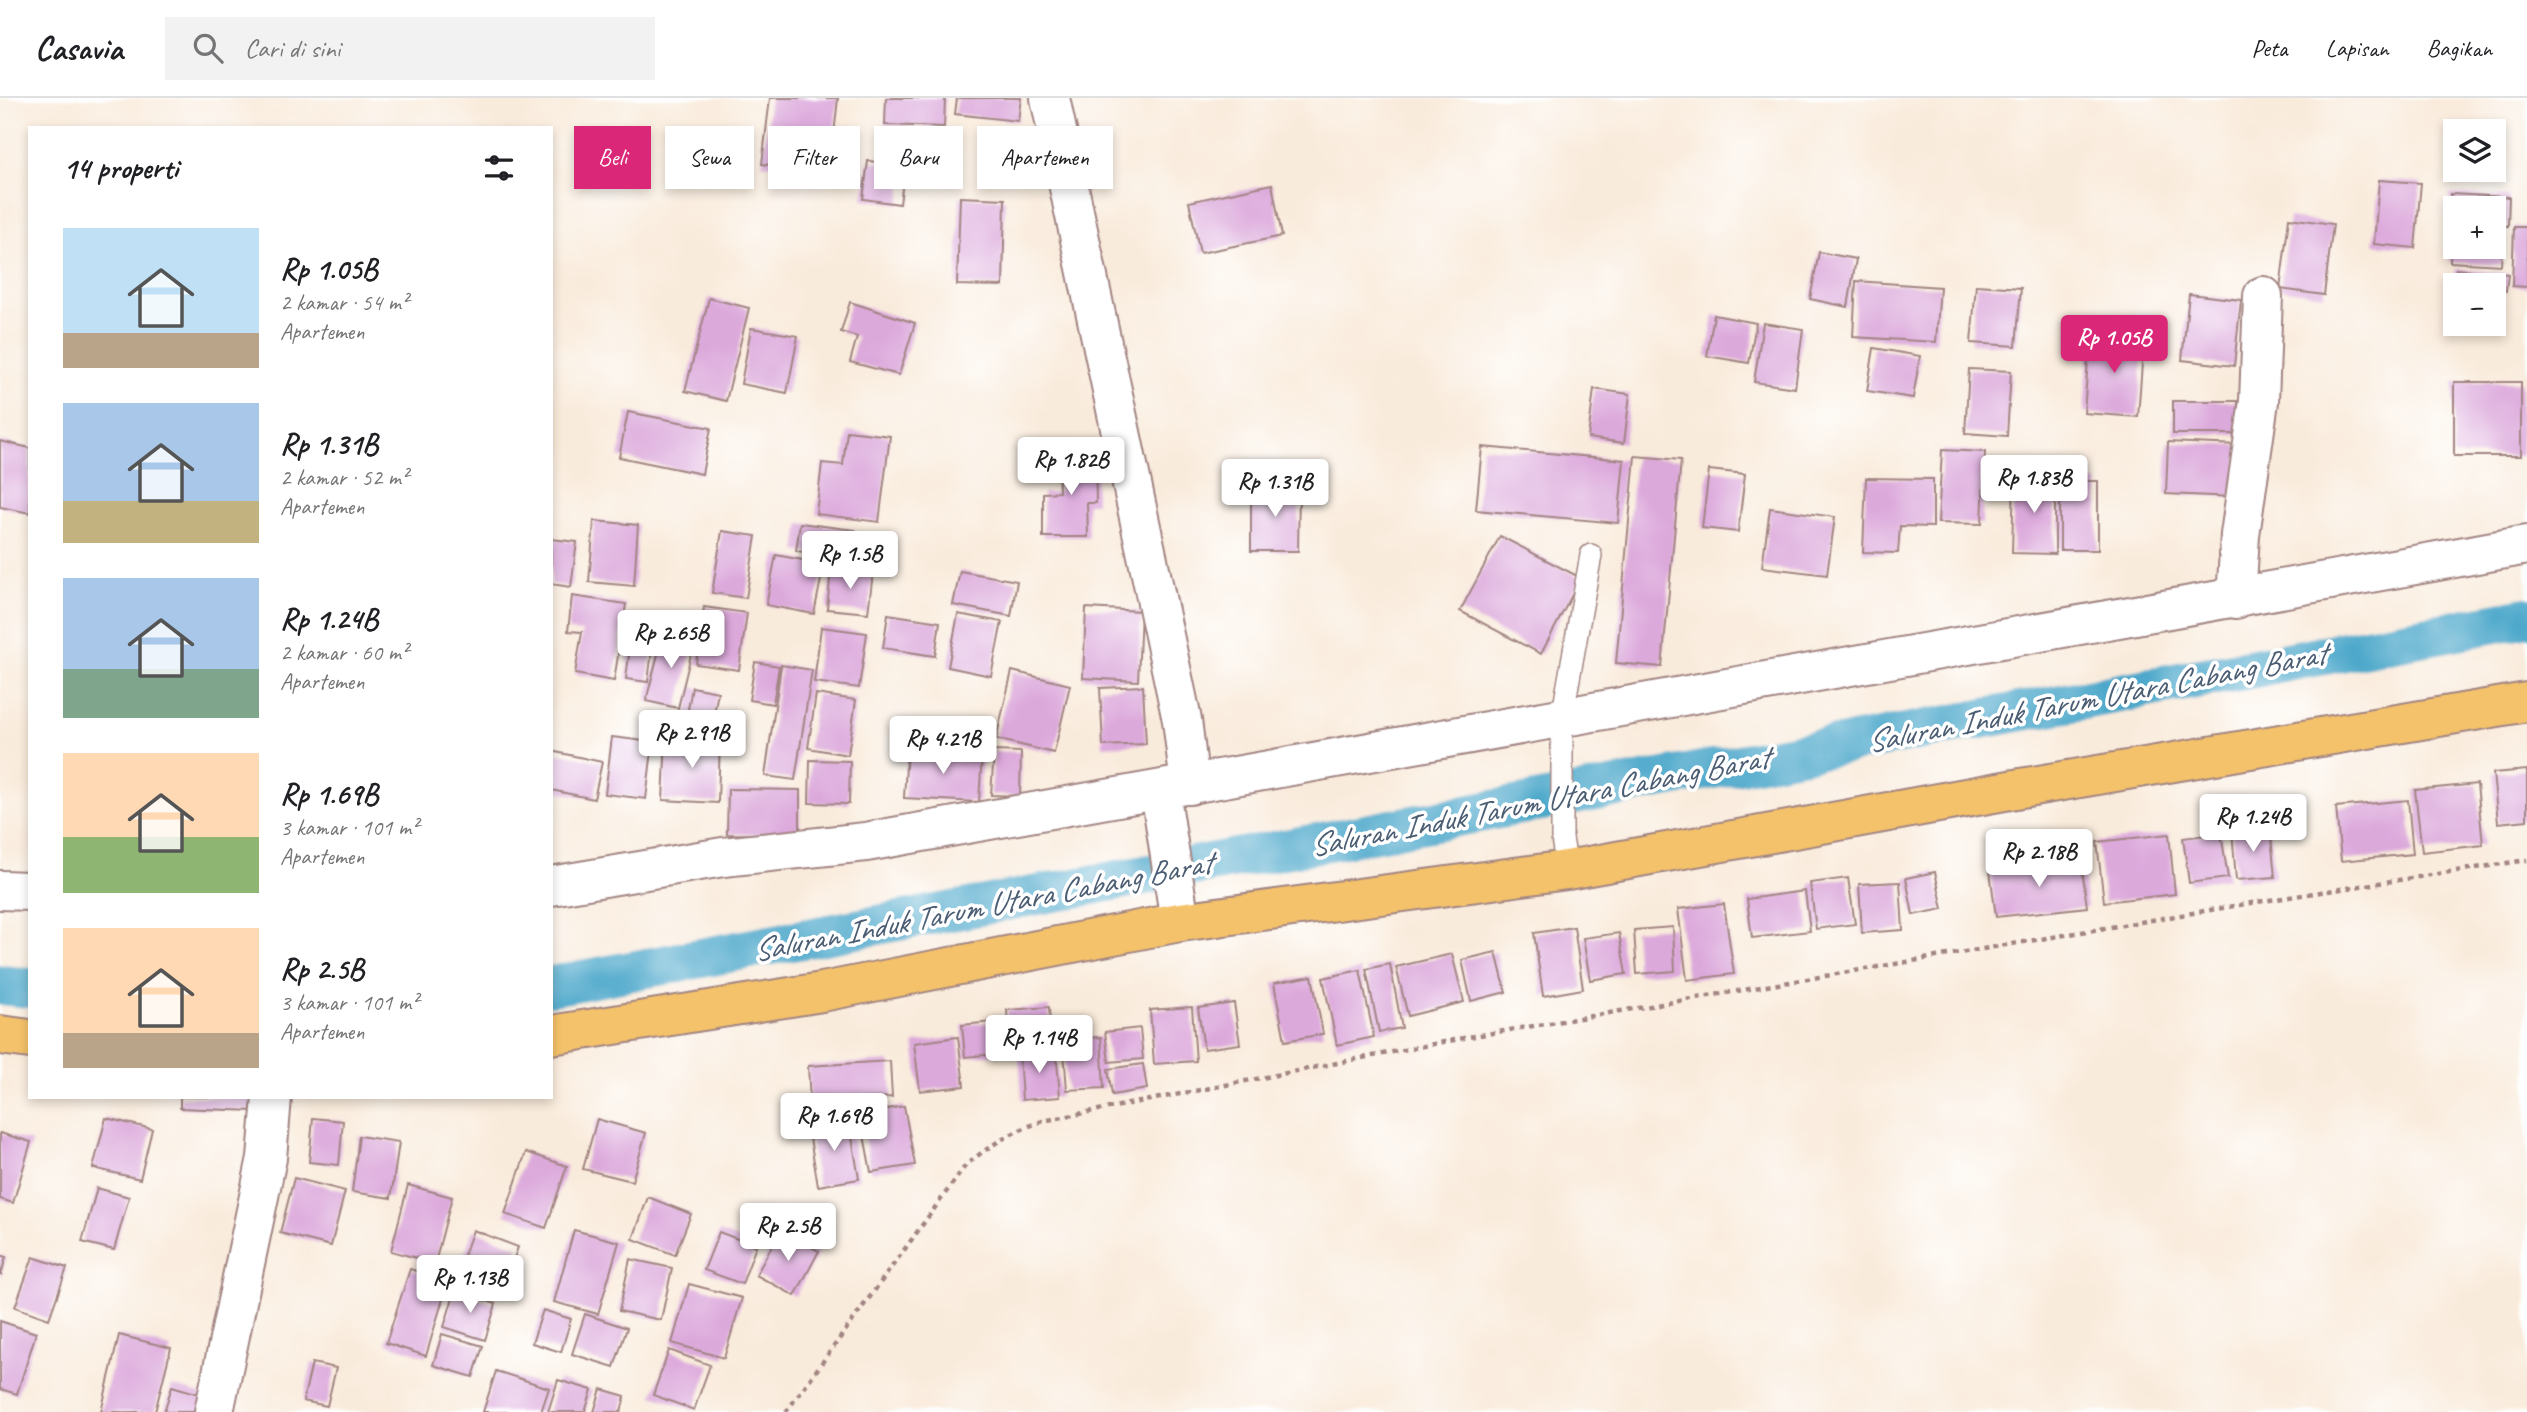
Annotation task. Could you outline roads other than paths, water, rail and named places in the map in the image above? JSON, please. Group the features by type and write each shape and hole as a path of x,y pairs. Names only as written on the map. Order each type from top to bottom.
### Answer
{"main road":[{"path":"553,1035 822,992 1180,922 1565,854 2527,702"},
{"path":"0,1035 28,1039"}],"street":[{"path":"1050,98 1180,707 1171,795 1173,875 1180,922"},
{"path":"2236,599 2240,535 2259,401 2263,296"},
{"path":"553,886 723,858 866,842 1563,735 2236,599 2527,545"},
{"path":"0,890 28,891"},
{"path":"214,1412 267,1158 272,1099"}],"lane":[{"path":"1565,854 1563,735 1591,555"}],"waterway":[{"name":"Saluran Induk Tarum Utara Cabang Barat","path":"553,986 2527,617"},
{"name":"Saluran Induk Tarum Utara Cabang Barat","path":"0,985 28,988"}]}
